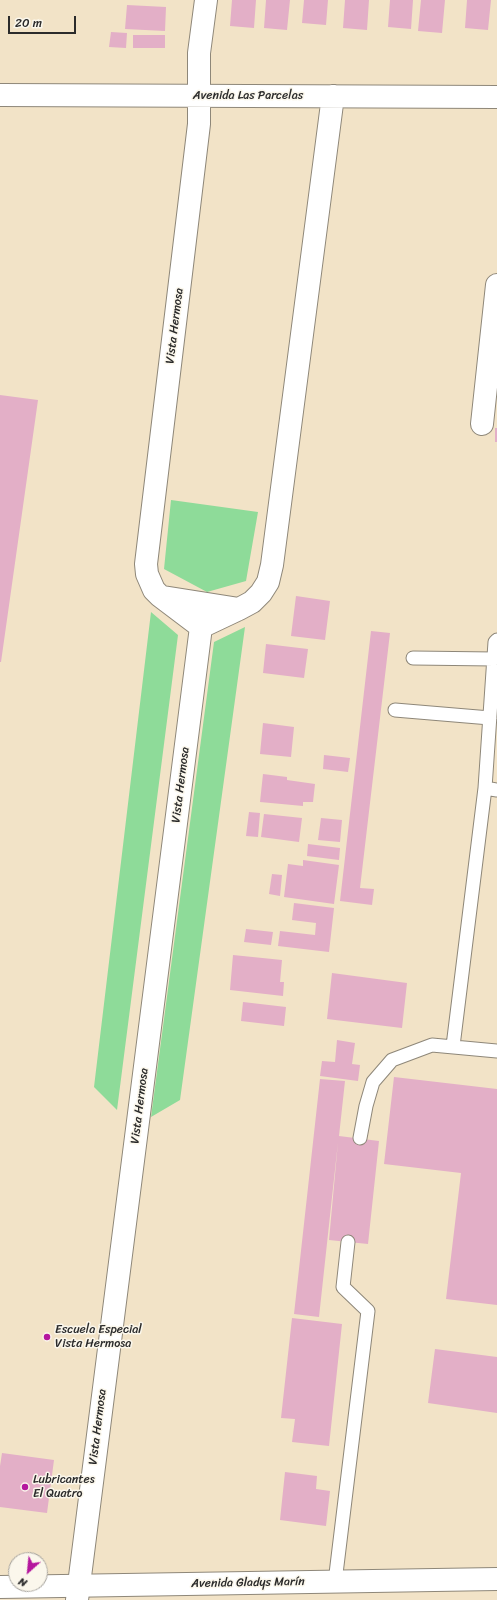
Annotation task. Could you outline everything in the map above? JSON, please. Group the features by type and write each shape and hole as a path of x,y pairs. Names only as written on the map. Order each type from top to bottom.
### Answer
{"street":[{"name":"Vista Hermosa","path":"78,1593 201,627 160,596 150,584 146,564 199,124 199,53 206,0"},
{"name":"Avenida Las Parcelas","path":"0,95 497,97"},
{"path":"201,627 252,602 261,593 268,582 272,565 333,96"},
{"path":"482,424 492,376 497,285"},
{"path":"160,596 239,609"},
{"name":"Avenida Gladys Marín","path":"0,1586 78,1593 336,1582 497,1579"}],"lane":[{"path":"453,1046 491,789 490,718 495,642 497,640"},
{"path":"413,658 494,659"},
{"path":"395,710 490,718"},
{"path":"360,1138 366,1106 373,1082 392,1060 432,1045 497,1050"},
{"path":"336,1582 368,1311 343,1287 348,1242"}],"green space":[{"path":"171,500 258,512 246,581 207,592 164,569"},
{"path":"151,612 178,635 117,1110 94,1087"},
{"path":"245,627 180,1100 151,1117 214,642"}],"building":[{"path":"232,0 256,0 254,28 230,26"},
{"path":"266,0 290,0 287,30 264,28"},
{"path":"304,0 328,0 326,25 302,23"},
{"path":"345,0 369,0 367,30 343,28"},
{"path":"390,0 413,0 411,29 388,27"},
{"path":"421,0 445,0 442,33 418,31"},
{"path":"467,0 491,0 488,30 465,28"},
{"path":"127,5 166,7 165,31 125,29"},
{"path":"111,32 127,33 126,48 109,47"},
{"path":"133,35 165,35 165,48 133,48"},
{"path":"0,395 38,400 1,662 0,662"},
{"path":"495,428 497,428 497,442 495,442"},
{"path":"296,596 330,601 325,640 291,636"},
{"path":"371,631 390,633 360,888 374,889 372,905 340,901"},
{"path":"266,644 308,649 304,678 263,673"},
{"path":"263,723 294,727 291,757 260,754"},
{"path":"324,755 350,758 348,772 323,769"},
{"path":"263,774 287,777 287,780 315,784 313,802 303,802 303,806 260,802"},
{"path":"249,812 260,813 258,837 246,836"},
{"path":"264,814 302,818 299,842 261,837"},
{"path":"321,818 342,820 340,842 318,840"},
{"path":"308,844 340,848 339,860 307,856"},
{"path":"303,860 339,865 334,904 284,897 288,864 303,866"},
{"path":"272,874 282,875 280,896 269,894"},
{"path":"294,903 334,908 329,952 278,946 280,931 315,935 316,923 292,920"},
{"path":"246,929 273,932 271,945 244,942"},
{"path":"233,955 282,960 280,982 284,982 283,996 230,990"},
{"path":"332,973 407,983 402,1028 327,1019"},
{"path":"243,1002 286,1007 284,1026 241,1021"},
{"path":"337,1040 355,1043 352,1064 360,1065 358,1081 320,1076 322,1061 335,1062"},
{"path":"394,1077 497,1089 497,1305 446,1299 461,1173 384,1164"},
{"path":"320,1079 345,1081 339,1136 379,1141 368,1244 329,1240 338,1142 319,1317 294,1314"},
{"path":"292,1318 342,1324 329,1446 292,1442 295,1419 281,1418"},
{"path":"435,1349 497,1357 497,1413 428,1403"},
{"name":"Lubricantes El Quatro","path":"2,1453 54,1460 47,1513 0,1507 0,1466"},
{"path":"285,1472 317,1476 316,1489 330,1491 326,1526 280,1520"}],"place":[{"name":"Escuela Especial Vista Hermosa","path":"47,1337"},
{"name":"Lubricantes El Quatro","path":"25,1487"}]}
